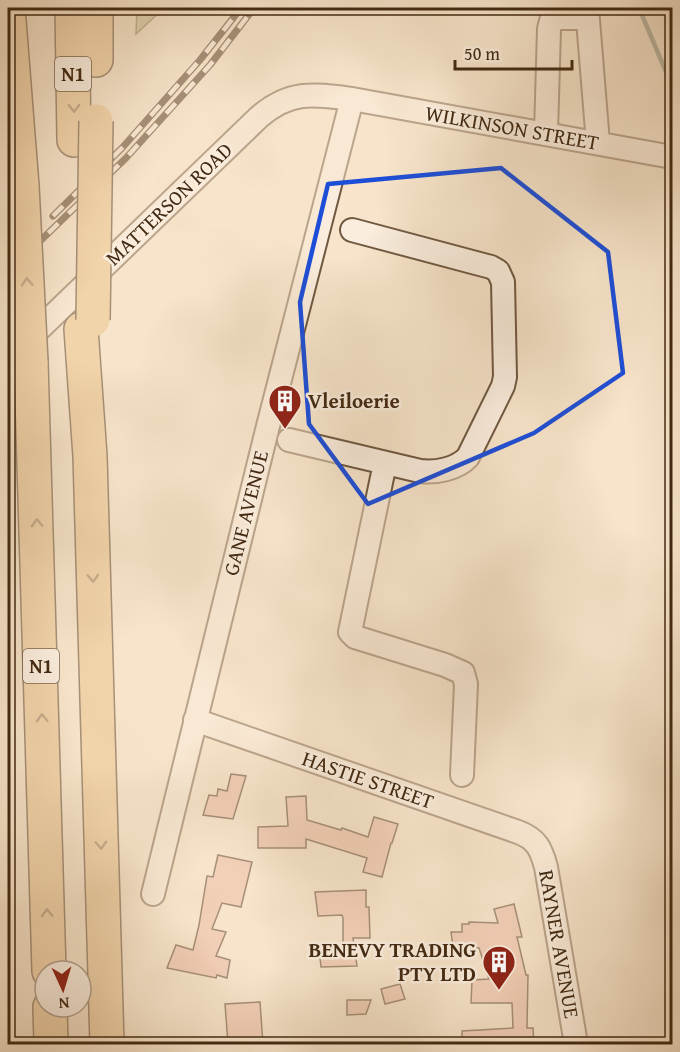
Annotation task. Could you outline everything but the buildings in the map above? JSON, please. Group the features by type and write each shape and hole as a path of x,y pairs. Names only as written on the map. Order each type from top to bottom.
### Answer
{"highway":[{"path":"8,8 19,128"},
{"name":"N1","path":"15,8 22,186 19,360 48,959"},
{"name":"N1","path":"72,8 85,131 90,456 107,1044"},
{"path":"85,131 96,8"},
{"path":"50,1019 51,1044"}],"street":[{"path":"546,133 551,21 556,18 587,13 598,143"},
{"name":"MATTERSON ROAD","path":"19,360 265,111 287,100 308,94 352,99"},
{"name":"WILKINSON STREET","path":"352,99 672,157"},
{"name":"GANE AVENUE","path":"153,894 195,720 277,437 352,99"},
{"path":"277,437 432,472 461,464 468,457 503,386 505,377 502,279 498,271 491,267 352,230"},
{"path":"385,462 350,632 355,637 445,665 463,674 466,684 462,775"},
{"name":"HASTIE STREET","path":"195,720 519,832 538,845"},
{"name":"RAYNER AVENUE","path":"538,845 546,867 576,1044"}],"highlighted area":[{"path":"501,168 608,252 623,373 534,433 368,504 309,424 300,302 328,184"}],"shaded area":[{"path":"137,8 164,8 136,34"}],"waterway":[{"path":"641,8 672,86"}],"railway":[{"path":"53,216 122,148 200,60 241,8"},
{"path":"8,272 126,158 210,65 254,8"}],"place":[{"name":"Vleiloerie","path":"285,430"},
{"name":"BENEVY TRADING PTY LTD","path":"499,991"}]}
